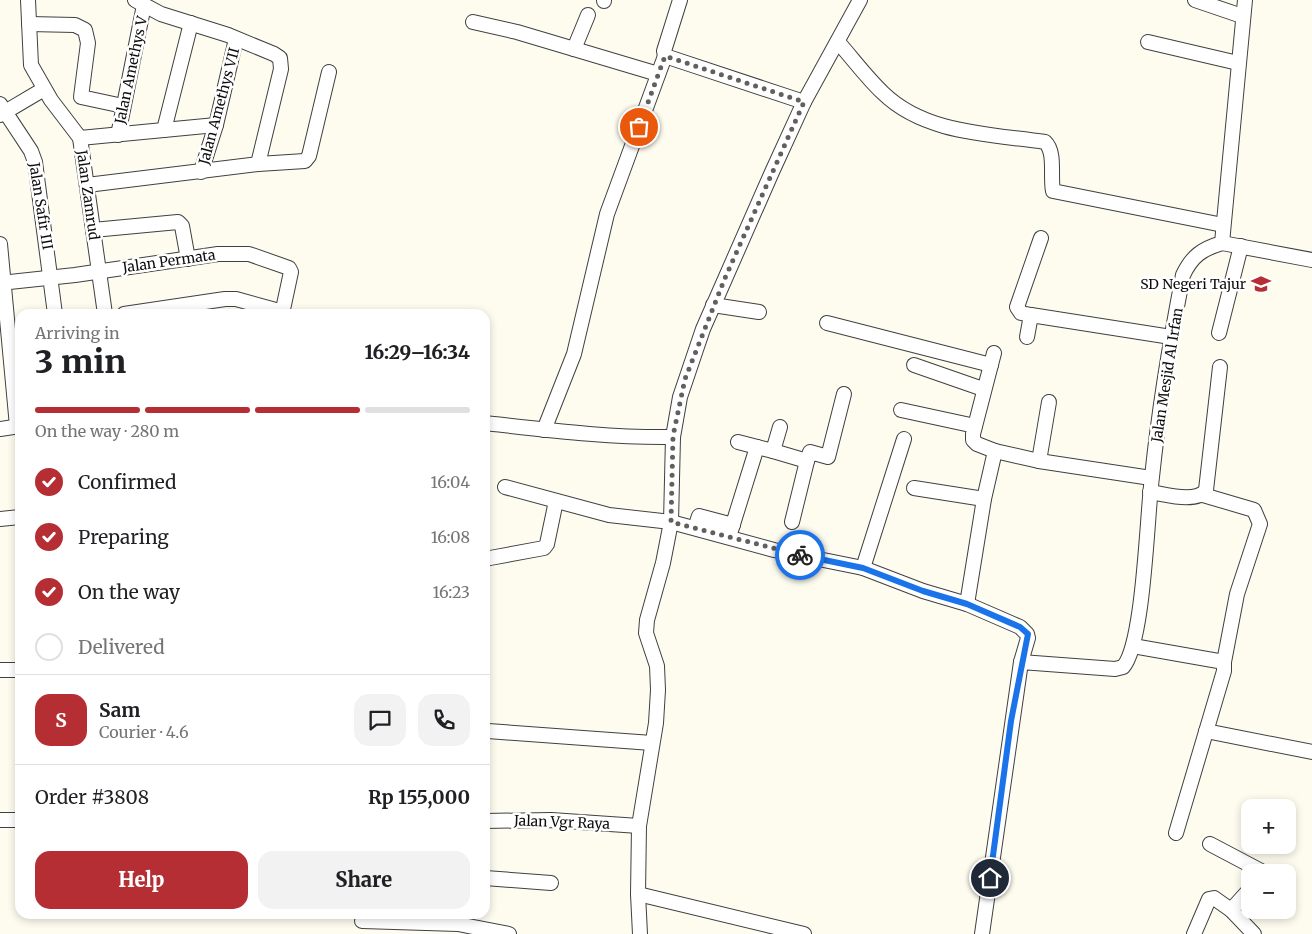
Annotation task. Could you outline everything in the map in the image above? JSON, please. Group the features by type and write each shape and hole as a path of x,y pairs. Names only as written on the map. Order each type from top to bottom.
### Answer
{"street":[{"name":"Jalan Zamrud","path":"28,0 30,62 44,89 80,138 104,309"},
{"path":"544,430 574,354 606,214 665,56 664,51 680,0"},
{"path":"640,934 638,894 640,826 658,706 658,677 646,633 647,620 663,563 671,522 673,436 685,379 713,305 804,102 860,0"},
{"path":"1195,0 1242,16"},
{"path":"1245,0 1222,243 1312,260"},
{"path":"139,2 161,14 191,23 274,54 282,62 258,164"},
{"name":"Jalan Amethys V","path":"118,134 124,106 139,2"},
{"path":"574,50 588,15"},
{"path":"473,22 517,32 658,74"},
{"path":"164,130 191,23"},
{"path":"29,24 75,25 85,30 88,36 80,97 124,106"},
{"name":"Jalan Amethys VII","path":"201,172 216,125 236,39"},
{"path":"838,42 884,94 919,117 952,128 1045,142 1050,153 1053,191 1223,225"},
{"path":"1148,42 1238,63"},
{"path":"665,56 804,102"},
{"path":"87,185 307,159 329,72"},
{"path":"2,111 44,89"},
{"name":"Jalan Safir III","path":"2,111 32,151 35,162 52,277 55,309"},
{"path":"80,138 216,125"},
{"path":"93,230 178,222 182,226 188,259"},
{"path":"1042,238 1017,307 1021,312 1171,337"},
{"name":"Jalan Mesjid Al Irfan","path":"1021,662 1115,669 1123,667 1128,661 1133,646 1141,593 1150,492 1171,337 1183,275 1187,266 1198,253 1222,243"},
{"path":"0,244 15,390"},
{"path":"1219,333 1241,246"},
{"name":"Jalan Permata","path":"3,283 218,254 249,254 287,267 291,272 283,309"},
{"path":"158,309 225,299 236,299 269,309"},
{"path":"713,305 758,312"},
{"path":"1027,337 1031,315"},
{"path":"827,323 992,359 975,426 973,440 977,444 1039,461 1152,478"},
{"path":"914,365 983,389"},
{"path":"1203,495 1207,485 1220,367"},
{"path":"792,522 810,452 828,457 844,394"},
{"path":"1039,461 1049,402"},
{"path":"901,410 975,426"},
{"path":"490,424 638,438 673,436"},
{"path":"0,429 15,427"},
{"path":"773,451 780,427"},
{"path":"863,568 904,439"},
{"path":"738,442 807,461"},
{"path":"731,531 757,446"},
{"path":"967,604 984,499 995,450"},
{"path":"505,487 609,515 671,522 695,528 731,531 774,550 863,568 923,591 967,604 1025,630 1028,638 1021,662 982,934"},
{"path":"914,488 984,499"},
{"path":"1150,492 1195,498 1203,495 1254,510 1260,524 1237,594 1224,670 1176,833"},
{"path":"490,558 544,548 547,544 556,501"},
{"path":"0,519 15,518"},
{"path":"1133,646 1224,662"},
{"path":"0,670 15,670"},
{"path":"490,731 652,743"},
{"path":"1206,732 1312,752"},
{"path":"0,820 15,820"},
{"name":"Jalan Vgr Raya","path":"490,821 551,820 640,826"},
{"path":"1210,844 1248,864"},
{"path":"490,878 551,883"},
{"path":"638,894 804,934"},
{"path":"1194,934 1209,899 1214,898 1231,910 1250,933"},
{"path":"1231,910 1241,899"},
{"path":"362,921 458,924 509,934"}],"way so far":[{"path":"639,127 665,56 804,102 703,329 685,379 673,436 671,522 774,550 800,555"}],"place":[{"name":"SD Negeri Tajur","path":"1261,284"}],"route":[{"path":"800,555 863,568 923,591 967,604 1020,627 1028,634 1021,662 1011,721 990,878"}]}
